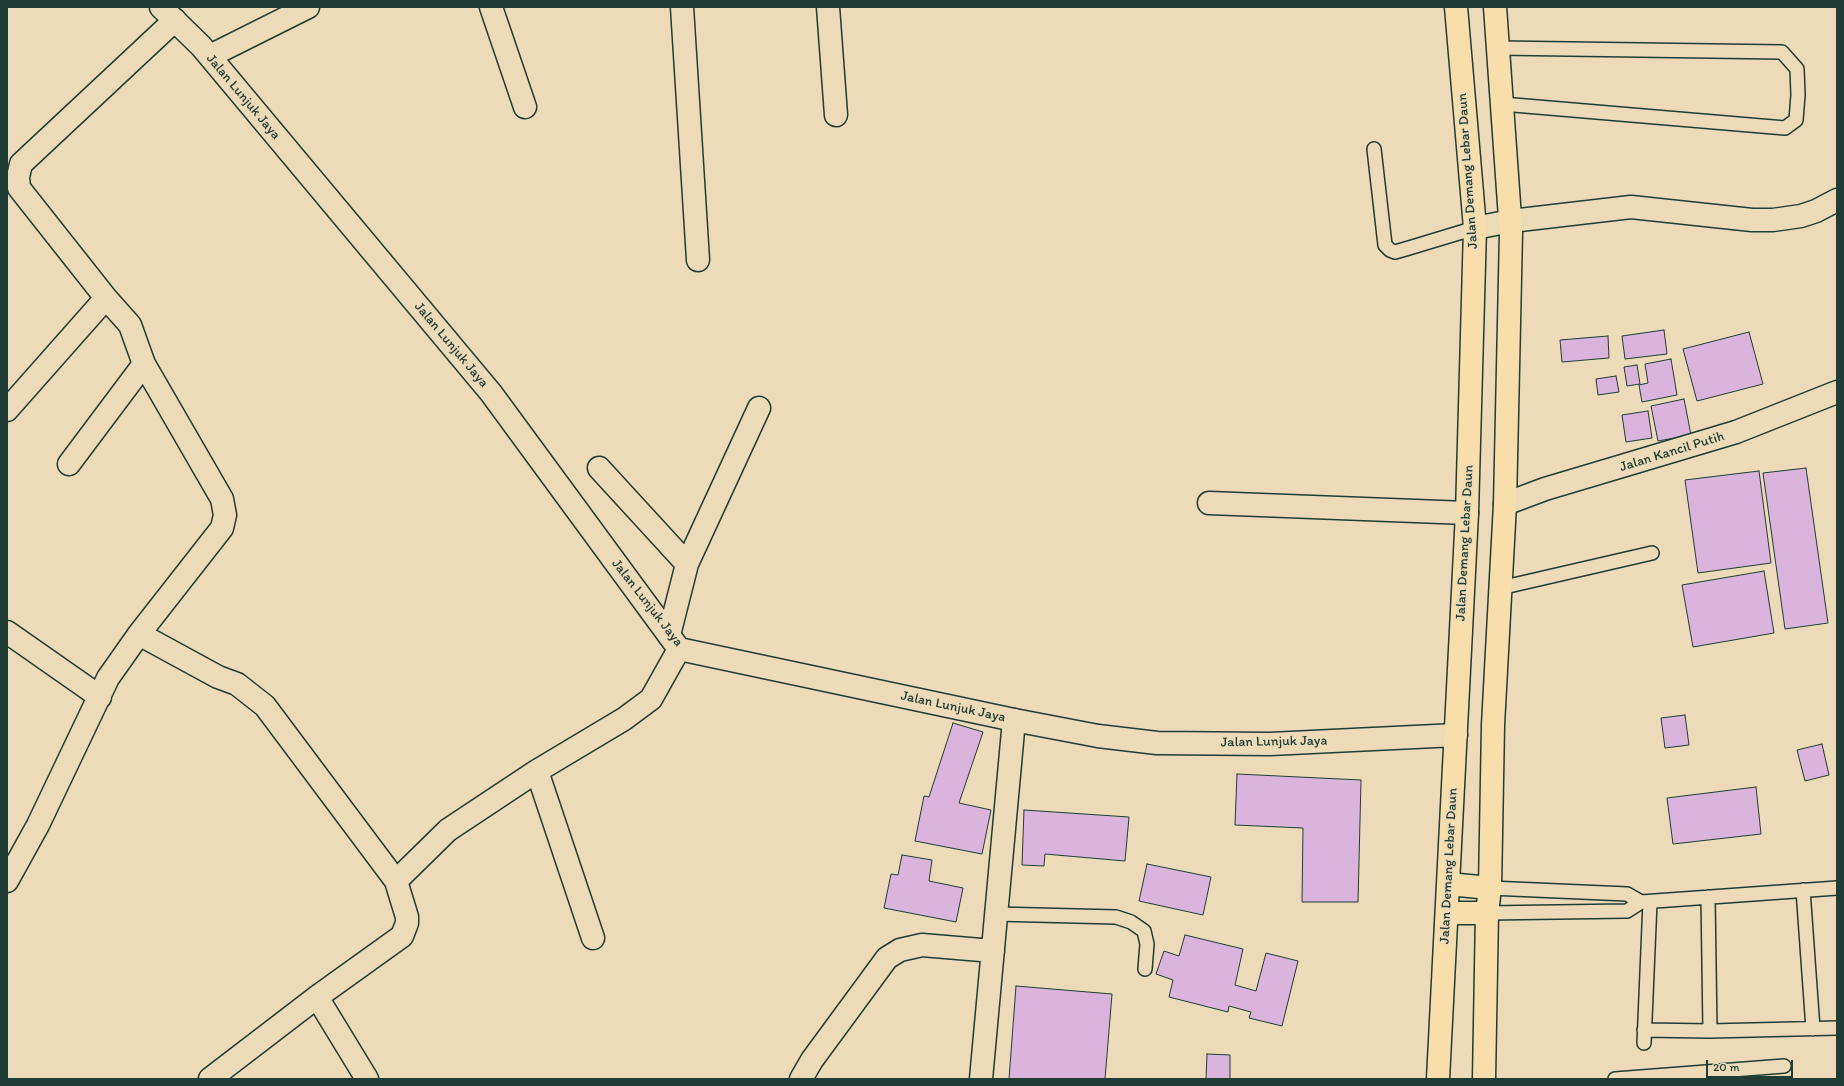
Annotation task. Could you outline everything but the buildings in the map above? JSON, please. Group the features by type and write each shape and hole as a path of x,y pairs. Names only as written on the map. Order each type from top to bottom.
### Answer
{"highway":[{"name":"Jalan Demang Lebar Daun","path":"1438,1079 1467,513 1475,228 1456,7"},
{"path":"1484,1079 1487,913 1490,888 1492,725 1505,504 1511,221 1495,7"},
{"path":"1448,884 1490,888"},
{"path":"1447,913 1487,913"}],"street":[{"path":"210,56 308,7"},
{"path":"492,7 525,107"},
{"path":"682,7 698,260"},
{"path":"828,7 836,115"},
{"path":"7,881 38,825 108,678 139,634 222,528 225,515 222,499 144,364 130,325 106,298 19,188 18,177 21,164 168,14"},
{"name":"Jalan Lunjuk Jaya","path":"168,14 210,56 491,393 674,642 1014,720 1098,736 1157,743 1270,744 1456,735"},
{"path":"1475,228 1511,221 1631,207 1752,220 1773,220 1806,215 1837,200"},
{"path":"7,410 106,298"},
{"path":"69,464 144,364"},
{"name":"Jalan Kancil Putih","path":"1505,504 1545,489 1736,432 1837,392"},
{"path":"396,881 448,830 537,771 624,719 651,699 674,642 686,564 758,408"},
{"path":"599,468 686,564"},
{"path":"1209,503 1467,513"},
{"path":"7,632 100,697"},
{"path":"139,634 218,677 237,684 265,706 396,881 407,917 407,924 402,936 318,997 210,1079"},
{"path":"981,1079 1014,720"},
{"path":"537,771 593,938"},
{"path":"801,1079 812,1060 888,958 900,950 922,945 993,951"},
{"path":"318,997 367,1079"}],"lane":[{"path":"1498,48 1782,52 1797,69 1798,95 1796,120 1785,128 1502,104"},
{"path":"1374,149 1385,245 1390,250 1395,252 1475,228"},
{"path":"1500,588 1652,553"},
{"path":"1490,888 1628,894 1645,902"},
{"path":"1487,913 1627,911 1645,902 1837,888"},
{"path":"1803,890 1813,1029"},
{"path":"1708,897 1710,1031"},
{"path":"1645,902 1644,1036 1710,1031 1837,1028"},
{"path":"996,914 1116,917 1131,922 1144,931 1147,944 1145,969"},
{"path":"1615,1079 1784,1066"}]}
